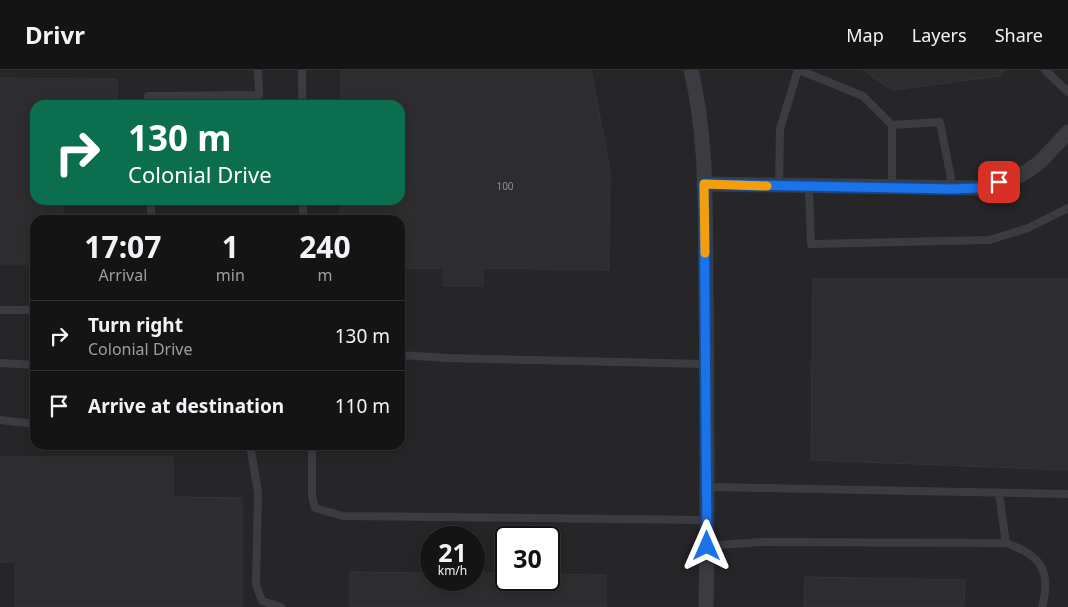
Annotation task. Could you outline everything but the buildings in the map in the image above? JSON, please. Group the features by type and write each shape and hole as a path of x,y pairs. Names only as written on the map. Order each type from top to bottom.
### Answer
{"street":[{"path":"691,70 701,130 704,184 708,486 706,607"},
{"path":"704,184 977,188 1021,175 1039,162 1068,132"}],"lane":[{"path":"148,100 148,96 259,95 258,70"},
{"path":"302,70 302,100"},
{"path":"779,186 780,129 798,70 863,96 892,126 892,188"},
{"path":"1045,70 1068,92"},
{"path":"892,126 940,122 953,189"},
{"path":"809,187 810,244 989,240 1028,228 1068,208"},
{"path":"0,310 30,310"},
{"path":"405,354 457,358 707,364"},
{"path":"0,363 30,365"},
{"path":"0,420 30,423"},
{"path":"251,450 258,493 256,584 262,601 281,607"},
{"path":"312,450 312,496 315,508 343,516 707,520"},
{"path":"708,486 1068,494"},
{"path":"999,493 1006,543"},
{"path":"707,546 761,542 1006,543 1021,548 1034,556 1043,567 1046,580 1042,607"}],"shaded area":[{"path":"0,70 1068,70 1068,607 0,607"}],"slow traffic":[{"path":"705,253 704,184 767,186"}],"route":[{"path":"707,546 708,469 704,184 953,189 977,188 999,182"}]}
